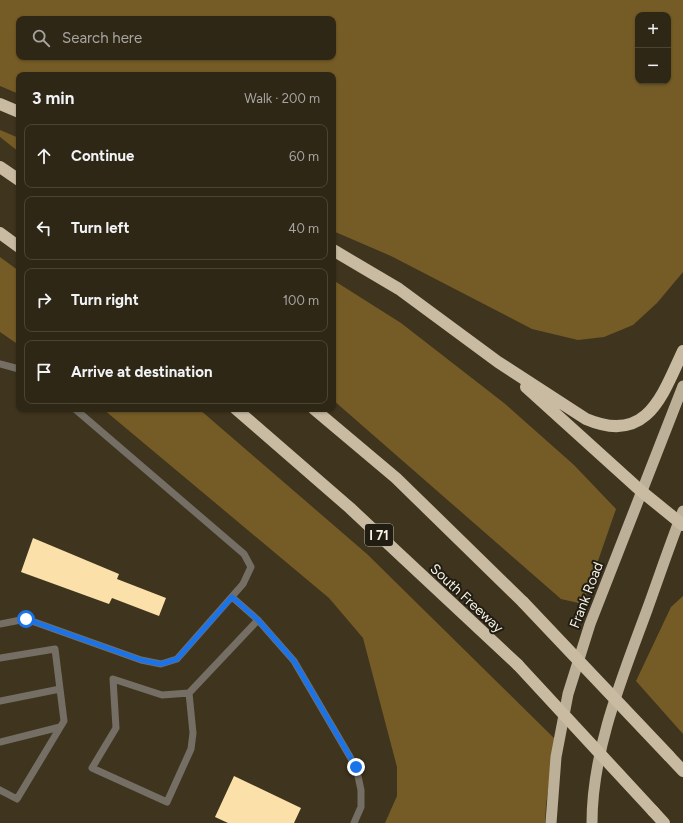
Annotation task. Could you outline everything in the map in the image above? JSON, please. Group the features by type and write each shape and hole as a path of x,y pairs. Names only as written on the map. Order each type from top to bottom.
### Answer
{"highway":[{"path":"0,104 16,111"},
{"path":"0,167 16,178"},
{"path":"0,233 16,245"},
{"path":"336,252 400,289 498,362 586,419 602,426 623,426 645,418 663,394 683,351"},
{"path":"498,362 641,491 682,519 632,650 611,713 597,768 592,823"},
{"name":"Frank Road","path":"551,823 556,757 568,694 590,624 683,386"},
{"name":"South Freeway","path":"239,412 350,508 518,665 664,823"},
{"path":"318,412 396,478 523,602 683,771"}],"lane":[{"path":"0,364 16,368"},
{"path":"0,624 26,619 141,660 161,664 177,659 243,584 251,567 244,554 78,412"},
{"path":"232,597 258,620 294,661 356,767 361,790 361,807 354,823"},
{"path":"189,693 193,734 191,749 167,802 92,768 116,728 113,679 162,695 189,693 258,620"},
{"path":"0,658 55,649 64,721 17,800 0,790"},
{"path":"0,701 60,689"},
{"path":"0,742 60,727"}],"shaded area":[{"path":"0,0 683,0 683,272 657,303 633,325 604,337 578,340 532,329 391,256 336,232 336,72 16,72 16,93 0,86"},
{"path":"0,130 16,137 16,150 0,137"},
{"path":"0,257 16,269 16,343 0,332"},
{"path":"336,282 401,323 504,403 574,465 616,509 583,604 561,599 336,403"},
{"path":"107,412 202,412 367,554 555,739 545,823 385,823 397,796 397,767 363,638 329,598"},
{"path":"683,596 683,734 636,681 671,607"}],"building":[{"path":"33,538 119,574 117,579 166,598 159,616 112,598 109,604 21,572"},
{"path":"234,776 301,808 294,823 228,823 215,817"}],"route":[{"path":"26,619 141,660 161,664 177,659 232,597 258,620 294,661 356,767"}]}
